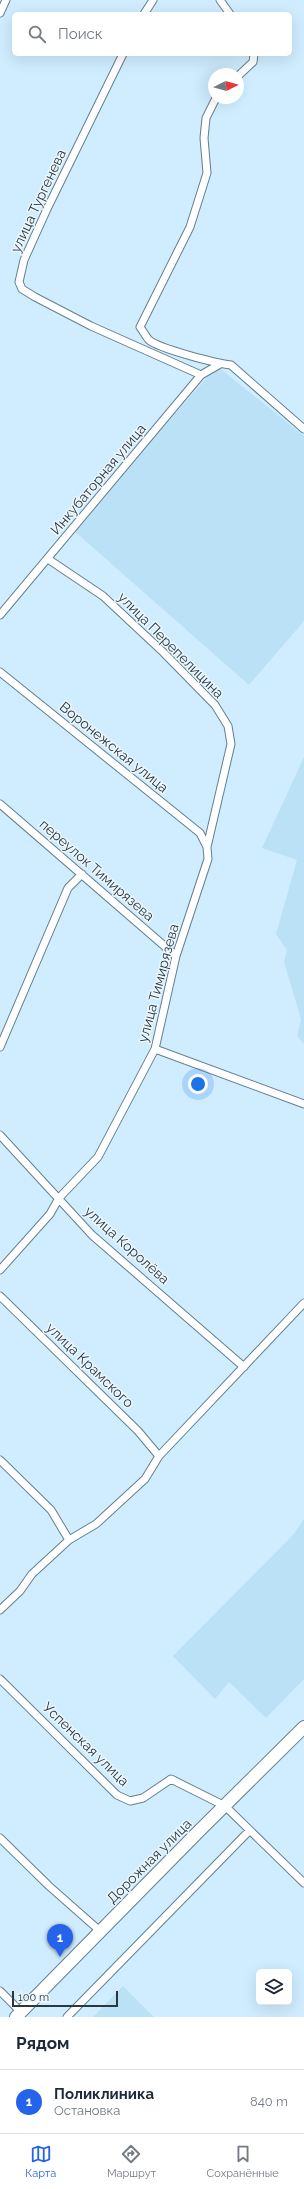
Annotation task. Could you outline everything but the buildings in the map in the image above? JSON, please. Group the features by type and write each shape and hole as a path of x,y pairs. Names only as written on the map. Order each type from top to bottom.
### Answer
{"main road":[{"name":"Дорожная улица","path":"19,2014 304,1727"}],"street":[{"path":"0,13 6,0"},
{"path":"145,12 153,0"},
{"path":"220,0 229,12"},
{"name":"улица Тургенева","path":"122,56 24,260 19,282 22,289 49,305 91,326 201,375"},
{"path":"244,70 253,62 254,56"},
{"path":"213,104 206,118 204,138 207,173 190,227 140,327 149,340 160,345 220,364 231,365 304,429"},
{"name":"Инкубаторная улица","path":"0,615 201,375 220,364"},
{"name":"улица Перепелицина","path":"48,559 103,596 163,652 215,705 228,726 231,744 207,847"},
{"name":"Воронежская улица","path":"0,672 200,833 207,847"},
{"name":"переулок Тимирязева","path":"0,804 176,956"},
{"name":"улица Тимирязева","path":"0,1270 50,1214 59,1198 98,1157 155,1049 176,956 208,860 207,847"},
{"path":"0,1048 68,888 82,874"},
{"path":"155,1049 304,1104"},
{"name":"улица Королёва","path":"0,1135 92,1235 244,1367"},
{"name":"улица Крамского","path":"0,1296 138,1431 159,1456"},
{"path":"0,1610 20,1591 32,1574 69,1540 96,1524 145,1479 159,1456 304,1303"},
{"path":"0,1460 51,1510 69,1540"},
{"name":"Успенская улица","path":"0,1679 117,1795 130,1801 142,1798 171,1779 225,1806"},
{"path":"225,1806 304,1883"},
{"path":"67,2017 249,1831"},
{"path":"0,1838 49,1886 100,1931"},
{"path":"0,1991 19,2014"}],"shaded area":[{"path":"217,366 304,436 304,621 249,685 73,530"},
{"path":"304,757 304,1044 297,1036 301,1019 284,962 287,950 276,934 297,860 262,848"},
{"path":"304,1519 304,1679 266,1718 229,1682 215,1699 173,1656 293,1535"},
{"path":"123,1986 154,2017 93,2017"}],"place":[{"name":"Поликлиника","path":"60,1957"}]}
